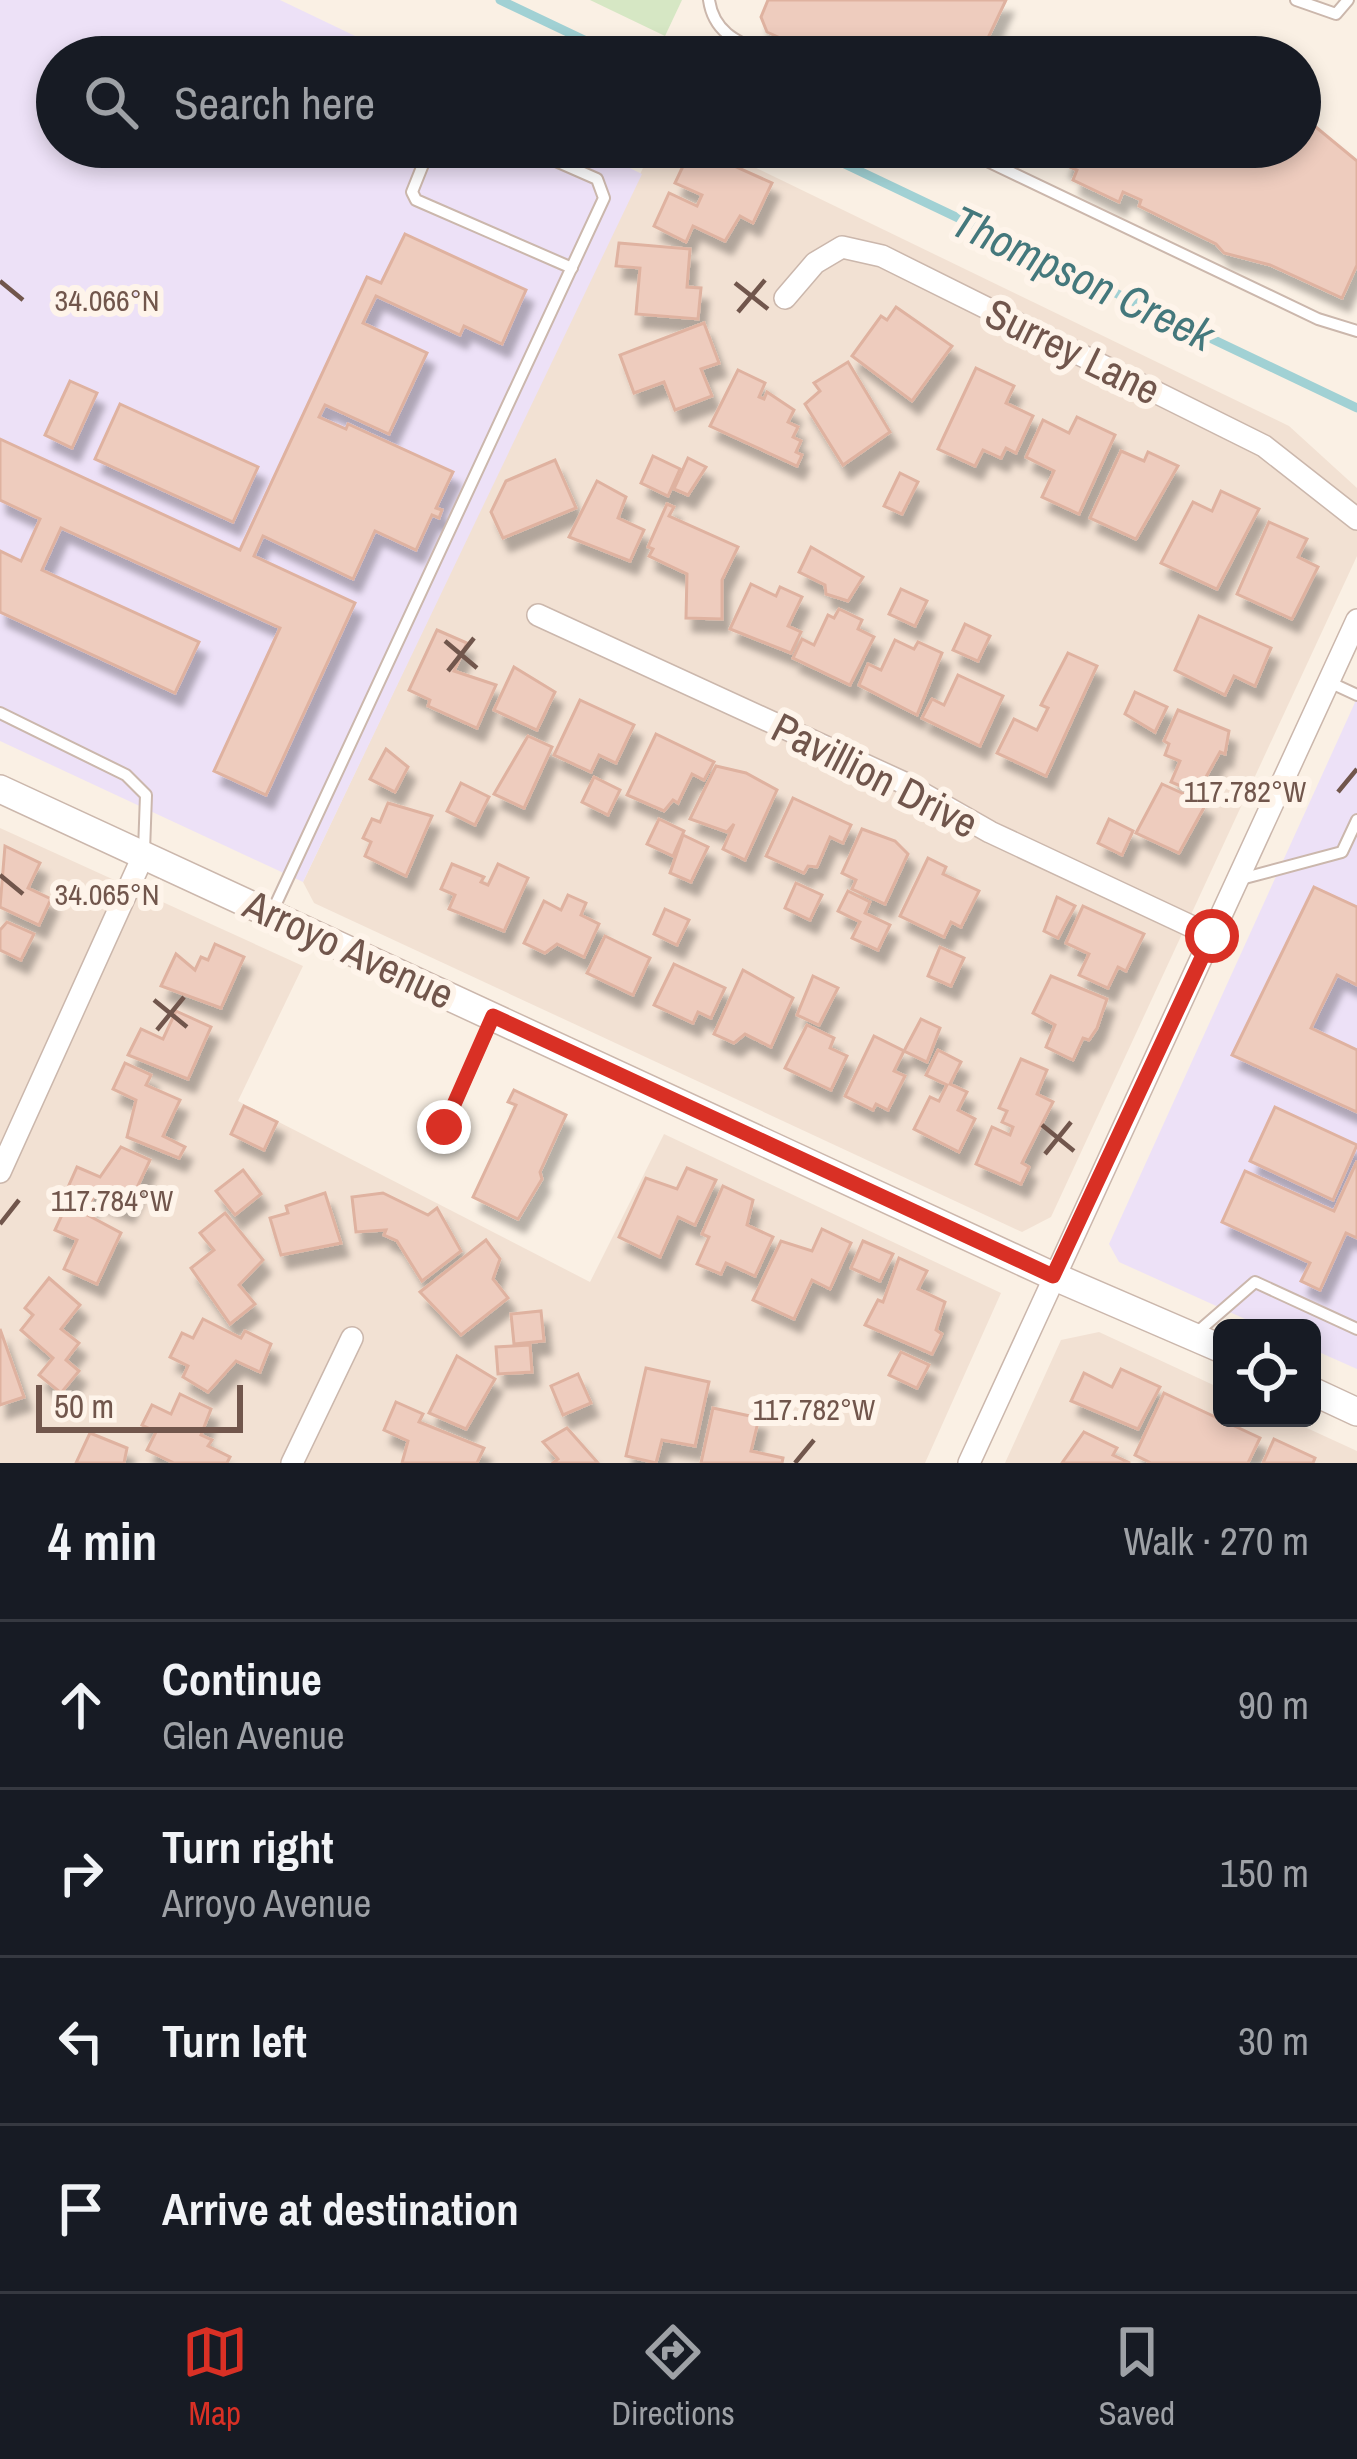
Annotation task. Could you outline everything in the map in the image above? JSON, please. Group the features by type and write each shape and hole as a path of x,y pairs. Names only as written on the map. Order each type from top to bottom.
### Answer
{"street":[{"name":"Surrey Lane","path":"785,298 814,263 842,247 882,256 1264,446 1357,519"},
{"name":"Pavillion Drive","path":"538,615 902,782 990,832 1212,936"},
{"path":"969,1463 1357,620"},
{"name":"Arroyo Avenue","path":"0,790 1053,1276 1213,1344"},
{"path":"0,1172 144,854"},
{"path":"292,1463 352,1338"},
{"path":"1321,1394 1357,1412"}],"lane":[{"path":"709,0 712,21 729,36"},
{"path":"1296,0 1336,14 1348,0"},
{"path":"422,168 412,192 416,200 572,268"},
{"path":"272,913 604,198 597,179 572,168"},
{"path":"1002,168 1318,320 1357,331"},
{"path":"1329,682 1357,694"},
{"path":"0,712 126,775 146,795 144,854"},
{"path":"1238,879 1342,853 1357,820"},
{"path":"444,1127 493,1016"},
{"path":"1194,1335 1255,1282 1357,1329"}],"shaded area":[{"path":"0,0 280,0 355,36 36,36 36,168 630,168 642,174 303,882 0,741"},
{"path":"643,168 756,168 1289,426 1357,488 1357,556 1051,1217 1022,1232 314,903 303,882"},
{"path":"1357,698 1357,1369 1321,1353 1321,1319 1245,1319 1119,1262 1109,1244"},
{"path":"0,828 303,966 238,1101 590,1282 664,1134 1001,1293 925,1463 0,1463"},
{"path":"1099,1332 1213,1385 1213,1427 1305,1427 1357,1451 1357,1463 1005,1463 1061,1340"}],"green space":[{"path":"590,0 682,0 665,36"}],"building":[{"path":"768,0 1006,0 989,36 776,36 767,32 761,17"},
{"path":"1321,131 1357,161 1357,265 1342,298 1270,265 1224,253 1216,244 1139,206 1141,200 1123,192 1119,202 1073,180 1077,170 1072,168 1321,168"},
{"path":"682,168 739,168 772,183 753,223 740,216 725,241 693,226 686,242 654,226 669,193 697,206 702,195 675,183"},
{"path":"405,234 526,290 502,344 464,326 460,335 376,296 363,323 427,353 389,434 325,405 319,417 346,429 348,424 453,472 436,508 442,510 439,518 432,515 416,550 375,531 353,579 263,536 254,556 355,603 266,795 214,771 280,628 61,528 42,570 199,642 175,693 0,612 0,551 21,561 40,519 0,500 0,439 240,550 367,277 381,283"},
{"path":"619,243 690,249 687,287 701,288 698,319 636,314 640,268 616,266"},
{"path":"896,307 952,346 912,401 852,356 881,316 887,320"},
{"path":"704,323 719,363 701,369 712,396 675,410 664,382 634,393 620,355"},
{"path":"848,362 890,432 843,465 805,404 820,391 814,383"},
{"path":"976,368 1014,386 1006,403 1033,416 1016,453 1006,448 1001,458 983,450 975,466 938,449"},
{"path":"738,370 765,383 759,397 764,399 767,392 794,410 788,422 798,427 793,437 801,441 797,466 710,426"},
{"path":"70,381 97,393 72,448 45,435"},
{"path":"120,404 258,467 233,522 95,459"},
{"path":"1077,417 1115,435 1079,514 1042,497 1054,471 1026,457 1043,420 1069,433"},
{"path":"1121,451 1144,461 1148,452 1178,466 1136,539 1090,518"},
{"path":"653,456 680,469 668,496 641,483"},
{"path":"688,458 706,467 688,495 674,489"},
{"path":"555,460 576,508 503,538 491,512 506,481"},
{"path":"900,473 918,482 902,514 884,506"},
{"path":"597,481 626,497 618,518 644,530 630,561 569,537"},
{"path":"1221,491 1259,509 1217,589 1161,563 1193,502 1212,511"},
{"path":"667,504 674,507 669,516 738,547 722,580 722,619 686,618 687,574 649,556 653,549 648,547"},
{"path":"1269,522 1307,539 1298,557 1318,567 1292,619 1237,594"},
{"path":"811,547 863,577 848,601 826,594 825,585 799,572"},
{"path":"751,584 776,596 780,587 802,597 788,626 801,632 791,653 730,629"},
{"path":"901,589 927,601 915,626 889,614"},
{"path":"839,609 862,620 858,629 874,637 850,685 793,658 802,639 814,645 828,615 834,618"},
{"path":"1199,616 1271,648 1255,686 1234,676 1225,695 1175,670"},
{"path":"965,624 990,636 978,661 953,650"},
{"path":"437,630 467,643 454,671 496,685 477,728 428,706 430,700 409,690"},
{"path":"895,640 914,649 918,642 942,653 917,715 859,685 868,664 881,670"},
{"path":"1068,653 1097,666 1046,776 997,753 1014,719 1037,730 1048,708 1041,705"},
{"path":"514,667 555,692 537,730 494,710"},
{"path":"958,675 1003,696 980,746 922,718 932,699 944,705"},
{"path":"1135,692 1167,707 1155,732 1125,714"},
{"path":"580,700 634,725 616,763 599,755 591,772 554,755"},
{"path":"1178,710 1229,731 1225,754 1220,752 1197,793 1171,782 1180,761 1165,755 1169,744 1164,741"},
{"path":"656,734 714,762 704,780 692,774 678,803 673,800 664,811 627,795"},
{"path":"528,736 552,747 524,808 494,794"},
{"path":"386,749 408,767 395,792 370,779"},
{"path":"716,766 746,773 777,790 745,860 723,849 734,824 727,832 690,819"},
{"path":"594,777 620,790 608,815 582,802"},
{"path":"461,783 489,797 475,825 447,811"},
{"path":"1162,784 1206,804 1179,853 1136,833"},
{"path":"793,798 851,825 843,843 830,837 817,867 808,866 804,873 766,856"},
{"path":"388,803 432,816 406,876 365,856 371,842 363,838 372,819 380,822"},
{"path":"659,819 684,831 673,856 647,844"},
{"path":"1109,819 1133,831 1122,855 1098,843"},
{"path":"862,829 895,841 908,854 885,904 852,889 856,880 842,873"},
{"path":"683,835 708,847 691,882 670,873"},
{"path":"5,846 40,863 28,888 51,899 39,925 0,907"},
{"path":"928,858 946,867 943,874 979,891 961,927 951,922 944,937 900,916"},
{"path":"452,864 484,877 481,882 488,885 498,864 528,878 504,931 449,909 455,895 441,889"},
{"path":"796,883 822,895 810,920 785,908"},
{"path":"1314,887 1357,907 1357,985 1337,975 1311,1028 1357,1050 1357,1112 1232,1055"},
{"path":"848,891 870,902 865,913 890,925 878,950 852,938 860,922 838,911"},
{"path":"568,895 586,903 581,915 599,924 584,957 557,944 545,953 524,943 544,901 561,910"},
{"path":"1057,897 1075,906 1058,938 1044,931"},
{"path":"1083,906 1144,934 1126,971 1118,967 1108,988 1079,975 1089,954 1066,943"},
{"path":"665,909 689,920 677,945 654,934"},
{"path":"7,922 34,934 21,960 0,950 0,930"},
{"path":"605,936 650,958 633,995 587,973"},
{"path":"215,944 244,957 221,1008 161,986 176,954 195,970 201,957 208,960"},
{"path":"940,947 964,958 951,986 928,976"},
{"path":"674,964 725,988 711,1018 698,1012 693,1023 654,1005"},
{"path":"743,970 793,998 771,1047 745,1034 734,1043 714,1034"},
{"path":"813,976 838,988 819,1025 797,1015"},
{"path":"1051,976 1107,999 1097,1028 1089,1040 1083,1038 1073,1060 1046,1047 1055,1025 1033,1013"},
{"path":"176,1011 211,1027 188,1079 128,1055 141,1029 163,1039"},
{"path":"921,1019 940,1028 927,1062 904,1051"},
{"path":"807,1025 834,1038 830,1048 847,1056 831,1090 785,1068"},
{"path":"874,1036 904,1051 894,1071 905,1076 888,1110 876,1104 873,1110 845,1096"},
{"path":"938,1050 961,1062 950,1084 967,1092 958,1110 975,1119 959,1152 914,1129 930,1097 939,1101 947,1085 926,1075"},
{"path":"1021,1059 1047,1070 1037,1094 1053,1102 1022,1163 1029,1167 1021,1184 976,1164 992,1127 1010,1135 1013,1127 1002,1122 1007,1111 999,1108"},
{"path":"125,1063 151,1075 146,1085 180,1100 163,1136 185,1147 179,1158 127,1137 136,1100 113,1089"},
{"path":"514,1090 566,1115 540,1172 542,1179 518,1219 473,1197 516,1105 508,1102"},
{"path":"244,1106 277,1122 264,1150 231,1134"},
{"path":"1275,1107 1357,1145 1333,1200 1250,1161"},
{"path":"121,1147 150,1160 127,1209 94,1196 89,1205 65,1194 77,1167 100,1177"},
{"path":"1357,1161 1357,1238 1346,1233 1320,1290 1301,1281 1310,1263 1222,1222 1245,1171 1334,1211"},
{"path":"687,1168 716,1180 695,1225 678,1217 660,1257 619,1237 646,1178 677,1189"},
{"path":"243,1170 261,1194 235,1215 216,1191"},
{"path":"723,1186 753,1200 747,1225 773,1237 755,1276 726,1263 721,1274 697,1264 709,1237 702,1234"},
{"path":"325,1193 341,1243 281,1255 270,1218 288,1213 286,1206"},
{"path":"383,1193 428,1215 437,1208 461,1251 422,1281 397,1241 384,1235 386,1230 356,1232 352,1197"},
{"path":"67,1204 121,1233 97,1284 64,1269 77,1240 55,1230"},
{"path":"225,1213 263,1260 239,1285 255,1304 230,1324 191,1268 214,1250 200,1233"},
{"path":"822,1229 851,1243 830,1289 812,1280 794,1319 753,1300 781,1241 812,1251"},
{"path":"486,1240 500,1259 493,1279 508,1298 461,1335 420,1292"},
{"path":"863,1241 893,1254 880,1281 851,1268"},
{"path":"899,1258 927,1271 918,1289 945,1302 936,1330 942,1334 932,1354 865,1325 878,1300 883,1302"},
{"path":"49,1278 80,1305 61,1329 79,1343 66,1360 79,1371 61,1393 39,1375 53,1358 21,1330 33,1315 25,1308"},
{"path":"541,1311 544,1341 514,1344 511,1314"},
{"path":"203,1319 241,1338 245,1331 271,1344 260,1372 236,1361 208,1392 183,1377 188,1366 170,1357 182,1333 193,1338"},
{"path":"0,1329 24,1397 0,1405"},
{"path":"530,1345 532,1372 498,1374 496,1347"},
{"path":"901,1352 929,1365 917,1388 889,1375"},
{"path":"457,1356 495,1379 466,1429 429,1413"},
{"path":"646,1368 709,1382 695,1446 662,1440 656,1463 626,1456"},
{"path":"1121,1369 1160,1387 1138,1429 1071,1401 1084,1373 1112,1387"},
{"path":"578,1374 591,1403 563,1415 551,1386"},
{"path":"1164,1393 1213,1416 1213,1427 1237,1427 1260,1438 1248,1463 1151,1463 1135,1455"},
{"path":"180,1394 211,1409 201,1435 212,1440 208,1446 230,1457 227,1463 174,1463 147,1450 156,1432 142,1425 152,1405 171,1414"},
{"path":"396,1402 423,1414 419,1422 484,1448 477,1463 402,1463 408,1441 384,1430"},
{"path":"713,1408 759,1418 751,1451 783,1458 782,1463 701,1463"},
{"path":"567,1428 598,1463 553,1463 558,1459 543,1442"},
{"path":"1084,1432 1117,1448 1113,1455 1130,1463 1062,1463"},
{"path":"90,1433 127,1448 124,1463 76,1463"},
{"path":"1274,1439 1315,1458 1313,1463 1263,1463"}],"waterway":[{"name":"Thompson Creek","path":"500,0 576,36"},
{"name":"Thompson Creek","path":"853,168 1357,408"}],"route":[{"path":"444,1127 493,1016 1053,1276 1212,936"}]}
